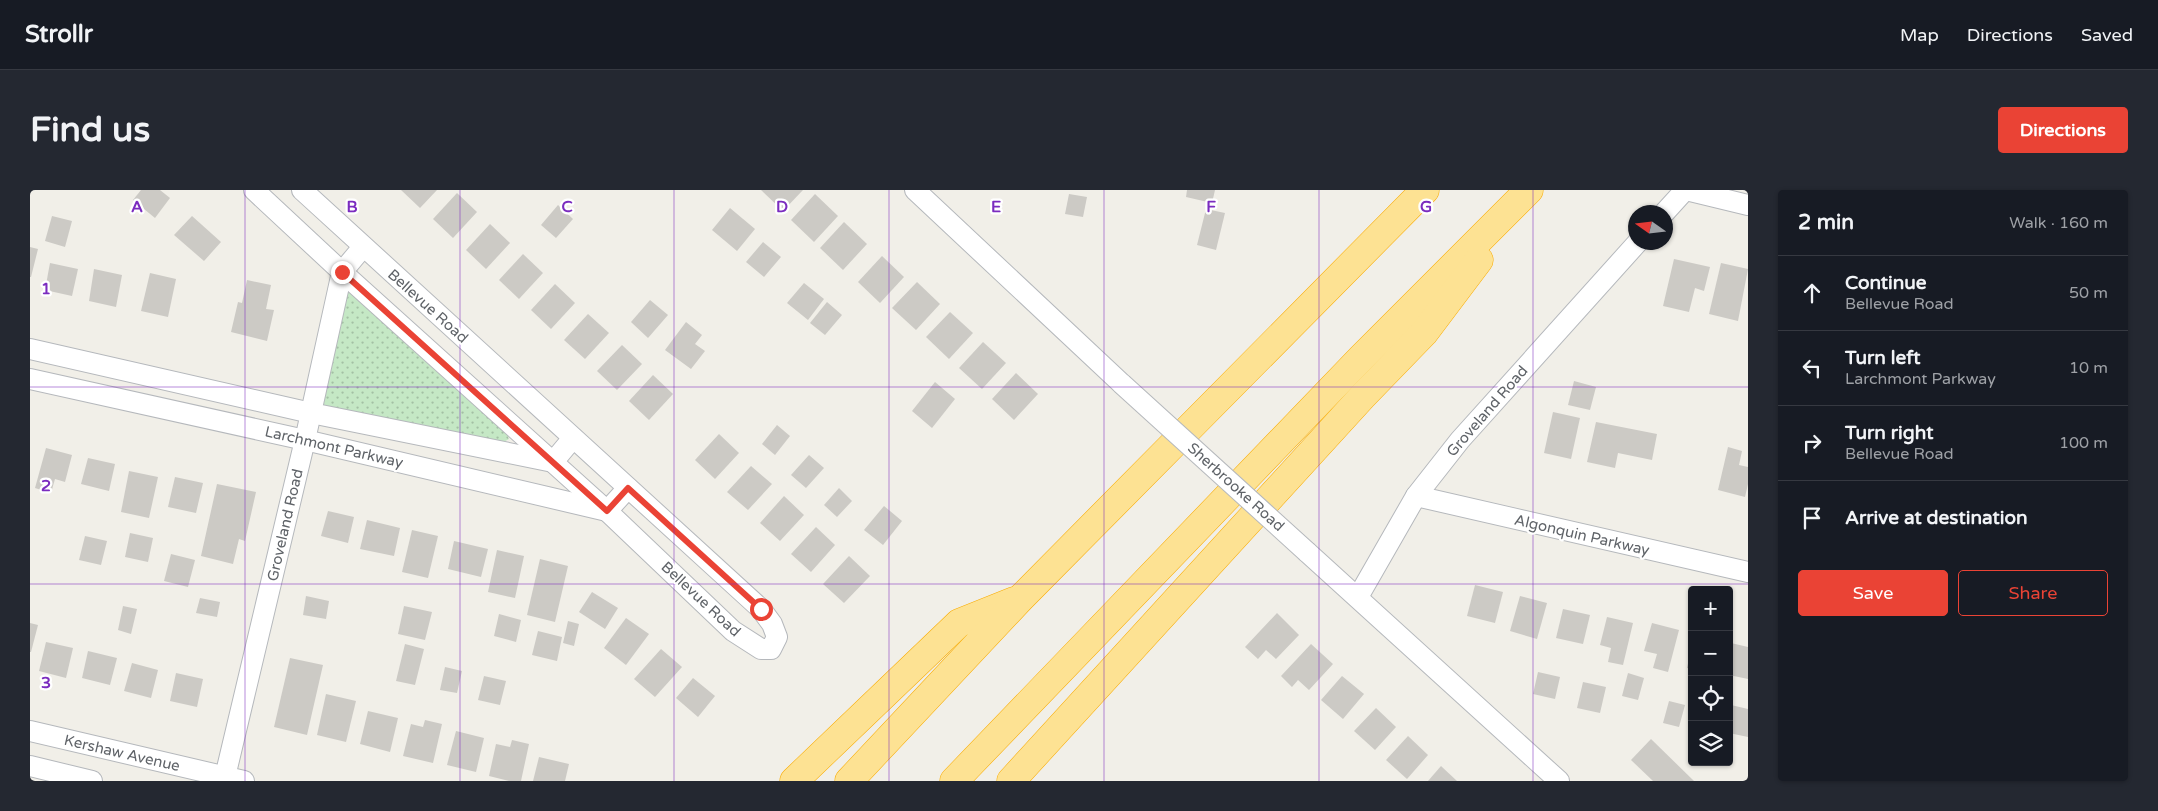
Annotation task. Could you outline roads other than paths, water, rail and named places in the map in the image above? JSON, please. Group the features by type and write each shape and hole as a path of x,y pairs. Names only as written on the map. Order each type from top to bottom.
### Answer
{"highway":[{"path":"849,781 1020,599 1425,190"},
{"path":"954,781 1354,365 1530,190"},
{"path":"1011,781 1362,397 1424,333 1530,190"},
{"path":"794,781 959,623 1020,599"}],"street":[{"name":"Bellevue Road","path":"254,190 342,272 554,462 733,631 761,649 771,649 777,637 772,624 761,609 302,190"},
{"name":"Sherbrooke Road","path":"915,190 1122,384 1560,781"},
{"path":"1672,205 1686,190 1748,205"},
{"name":"Groveland Road","path":"231,780 342,272 364,247"},
{"name":"Groveland Road","path":"1358,597 1416,496 1460,440 1631,250"},
{"name":"Larchmont Parkway","path":"30,349 311,413 554,462"},
{"name":"Larchmont Parkway","path":"30,379 305,440 607,511"},
{"path":"554,462 573,438"},
{"path":"607,511 628,488"},
{"name":"Algonquin Parkway","path":"1416,496 1748,572"},
{"name":"Kershaw Avenue","path":"30,731 231,780"},
{"path":"30,766 92,781"}]}
